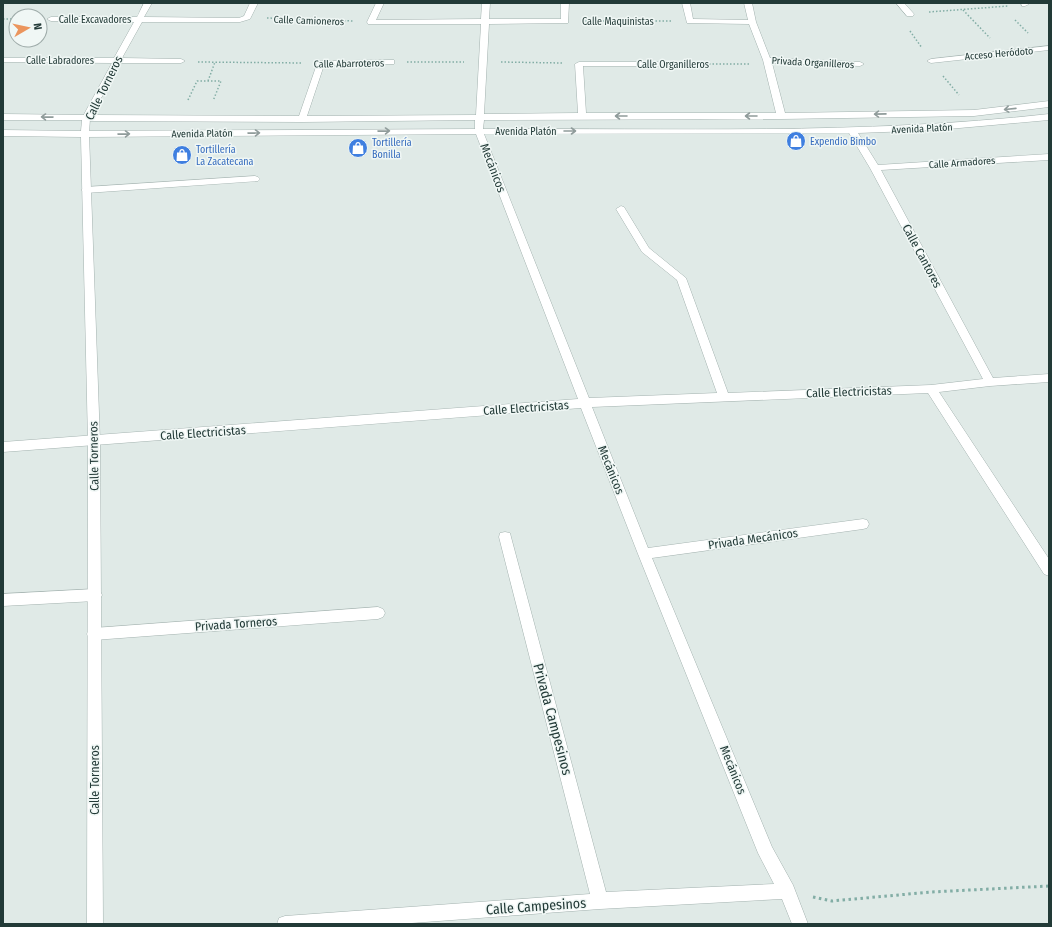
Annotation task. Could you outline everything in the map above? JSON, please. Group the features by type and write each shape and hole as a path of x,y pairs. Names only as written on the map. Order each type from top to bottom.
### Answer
{"street":[{"name":"Calle Torneros","path":"95,924 94,442 84,134 86,118 148,3"},
{"path":"139,19 240,20 247,17 254,3"},
{"path":"380,3 371,22 485,21"},
{"name":"Mecánicos","path":"486,3 479,131 644,554 766,853 787,891 800,924"},
{"path":"565,3 565,21"},
{"path":"686,3 690,21 752,22"},
{"path":"748,3 752,22 767,62 781,116"},
{"path":"900,3 910,14"},
{"path":"900,15 910,14"},
{"name":"Calle Excavadores","path":"51,19 139,19"},
{"name":"Calle Maquinistas","path":"485,21 565,21"},
{"name":"Acceso Heródoto","path":"931,61 1046,48"},
{"name":"Calle Labradores","path":"3,60 117,60"},
{"path":"117,60 181,61"},
{"name":"Calle Abarroteros","path":"321,63 391,62"},
{"name":"Privada Organilleros","path":"767,62 860,64"},
{"path":"302,119 321,63"},
{"path":"579,64 582,116"},
{"name":"Calle Organilleros","path":"579,64 658,64"},
{"name":"Avenida Platón","path":"3,117 302,119 582,116 781,116 974,113 1049,104"},
{"name":"Avenida Platón","path":"3,133 852,131 941,127 1049,117"},
{"name":"Calle Cantores","path":"852,131 875,168 990,382"},
{"name":"Calle Armadores","path":"875,168 1049,157"},
{"path":"86,190 255,178"},
{"path":"621,209 644,250 681,278 724,397"},
{"name":"Calle Electricistas","path":"3,447 94,442 584,403 931,389 990,382 1049,378"},
{"path":"931,389 1049,570"},
{"name":"Privada Mecánicos","path":"644,554 863,524"},
{"name":"Privada Campesinos","path":"505,537 600,901"},
{"path":"3,600 94,595"},
{"name":"Privada Torneros","path":"94,634 378,613"},
{"name":"Calle Campesinos","path":"285,924 600,901 787,891"}],"path":[{"path":"910,14 1025,3"},
{"path":"1002,6 1007,12"},
{"path":"963,10 1004,52"},
{"name":"Calle Camioneros","path":"247,17 371,22"},
{"path":"1012,17 1046,48"},
{"name":"Calle Maquinistas","path":"565,21 690,21"},
{"name":"Calle Abarroteros","path":"181,61 321,63"},
{"path":"208,81 215,62"},
{"name":"Calle Abarroteros","path":"391,62 482,62"},
{"path":"482,62 579,64"},
{"name":"Calle Organilleros","path":"658,64 767,62"},
{"path":"179,118 197,81 221,81 206,118"},
{"path":"832,901 931,892 1049,886"}],"place":[{"name":"Expendio Bimbo","path":"796,141"},
{"name":"Tortillería Bonilla","path":"358,148"},
{"name":"Tortillería La Zacatecana","path":"182,155"}]}
